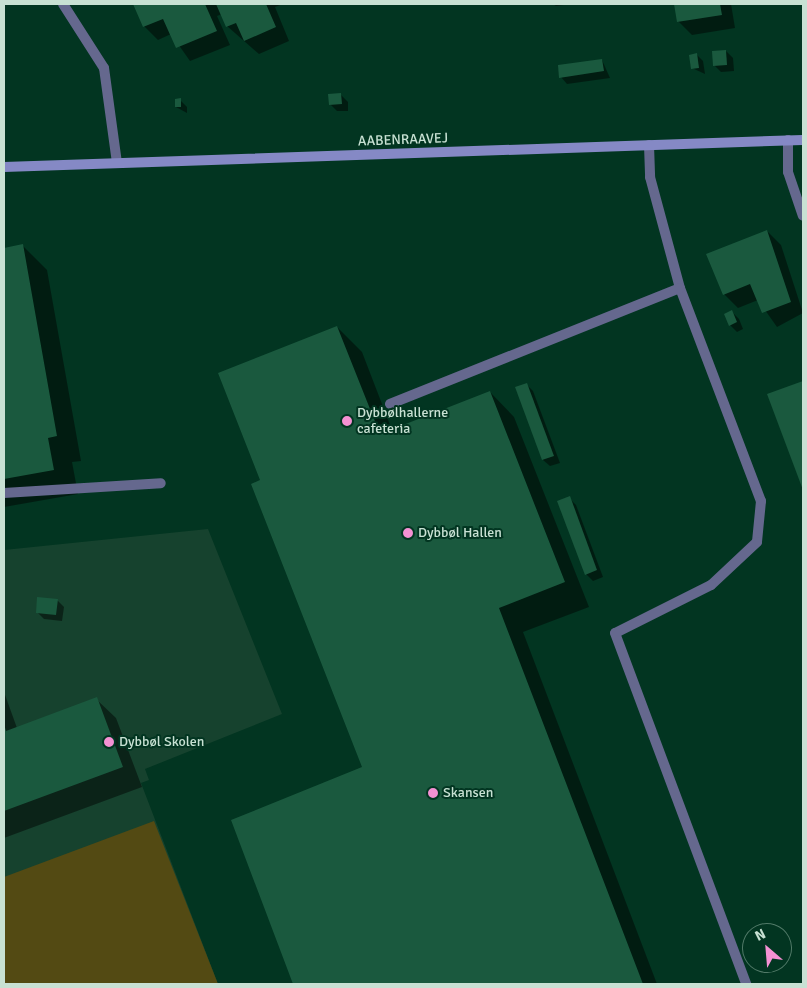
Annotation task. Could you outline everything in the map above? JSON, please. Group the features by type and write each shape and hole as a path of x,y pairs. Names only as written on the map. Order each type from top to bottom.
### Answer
{"street":[{"path":"63,4 104,68 117,164"},
{"path":"788,140 788,172 803,216"},
{"name":"AABENRAAVEJ","path":"4,167 803,140"},
{"path":"649,145 650,177 680,288 761,501 757,542 711,585 615,633 746,982 734,984"},
{"path":"390,404 680,288"},
{"path":"4,493 161,483"}],"shaded area":[{"name":"Dybbøl Skolen","path":"208,529 282,714 145,769 149,780 141,783 218,984 4,984 4,550"},
{"path":"154,821 218,984 4,984 4,877"}],"building":[{"path":"133,4 205,4 217,31 176,48 163,19 143,27"},
{"path":"216,4 266,4 276,27 244,41 236,23 226,27"},
{"path":"674,4 720,4 722,15 677,22"},
{"path":"726,50 727,65 713,66 712,51"},
{"path":"697,53 699,68 691,69 689,55"},
{"path":"602,59 604,71 559,78 558,65"},
{"path":"341,93 342,104 329,105 328,94"},
{"path":"181,98 181,107 175,107 175,99"},
{"path":"767,230 791,302 762,313 750,284 723,295 706,254"},
{"path":"23,244 57,436 48,438 54,470 4,479 4,248"},
{"path":"732,310 737,322 729,326 724,314"},
{"path":"337,326 380,434 490,391 565,582 499,608 643,984 293,984 231,820 362,767 251,484 260,480 218,373"},
{"path":"803,381 803,490 767,394"},
{"path":"527,383 554,456 542,460 515,387"},
{"path":"570,496 597,570 585,575 557,501"},
{"path":"37,597 58,599 56,615 36,613"},
{"path":"97,697 123,767 4,811 4,724 6,731"}],"place":[{"name":"Dybbølhallerne cafeteria","path":"347,421"},
{"name":"Dybbøl Hallen","path":"408,533"},
{"name":"Dybbøl Skolen","path":"109,742"},
{"name":"Skansen","path":"433,793"}]}
